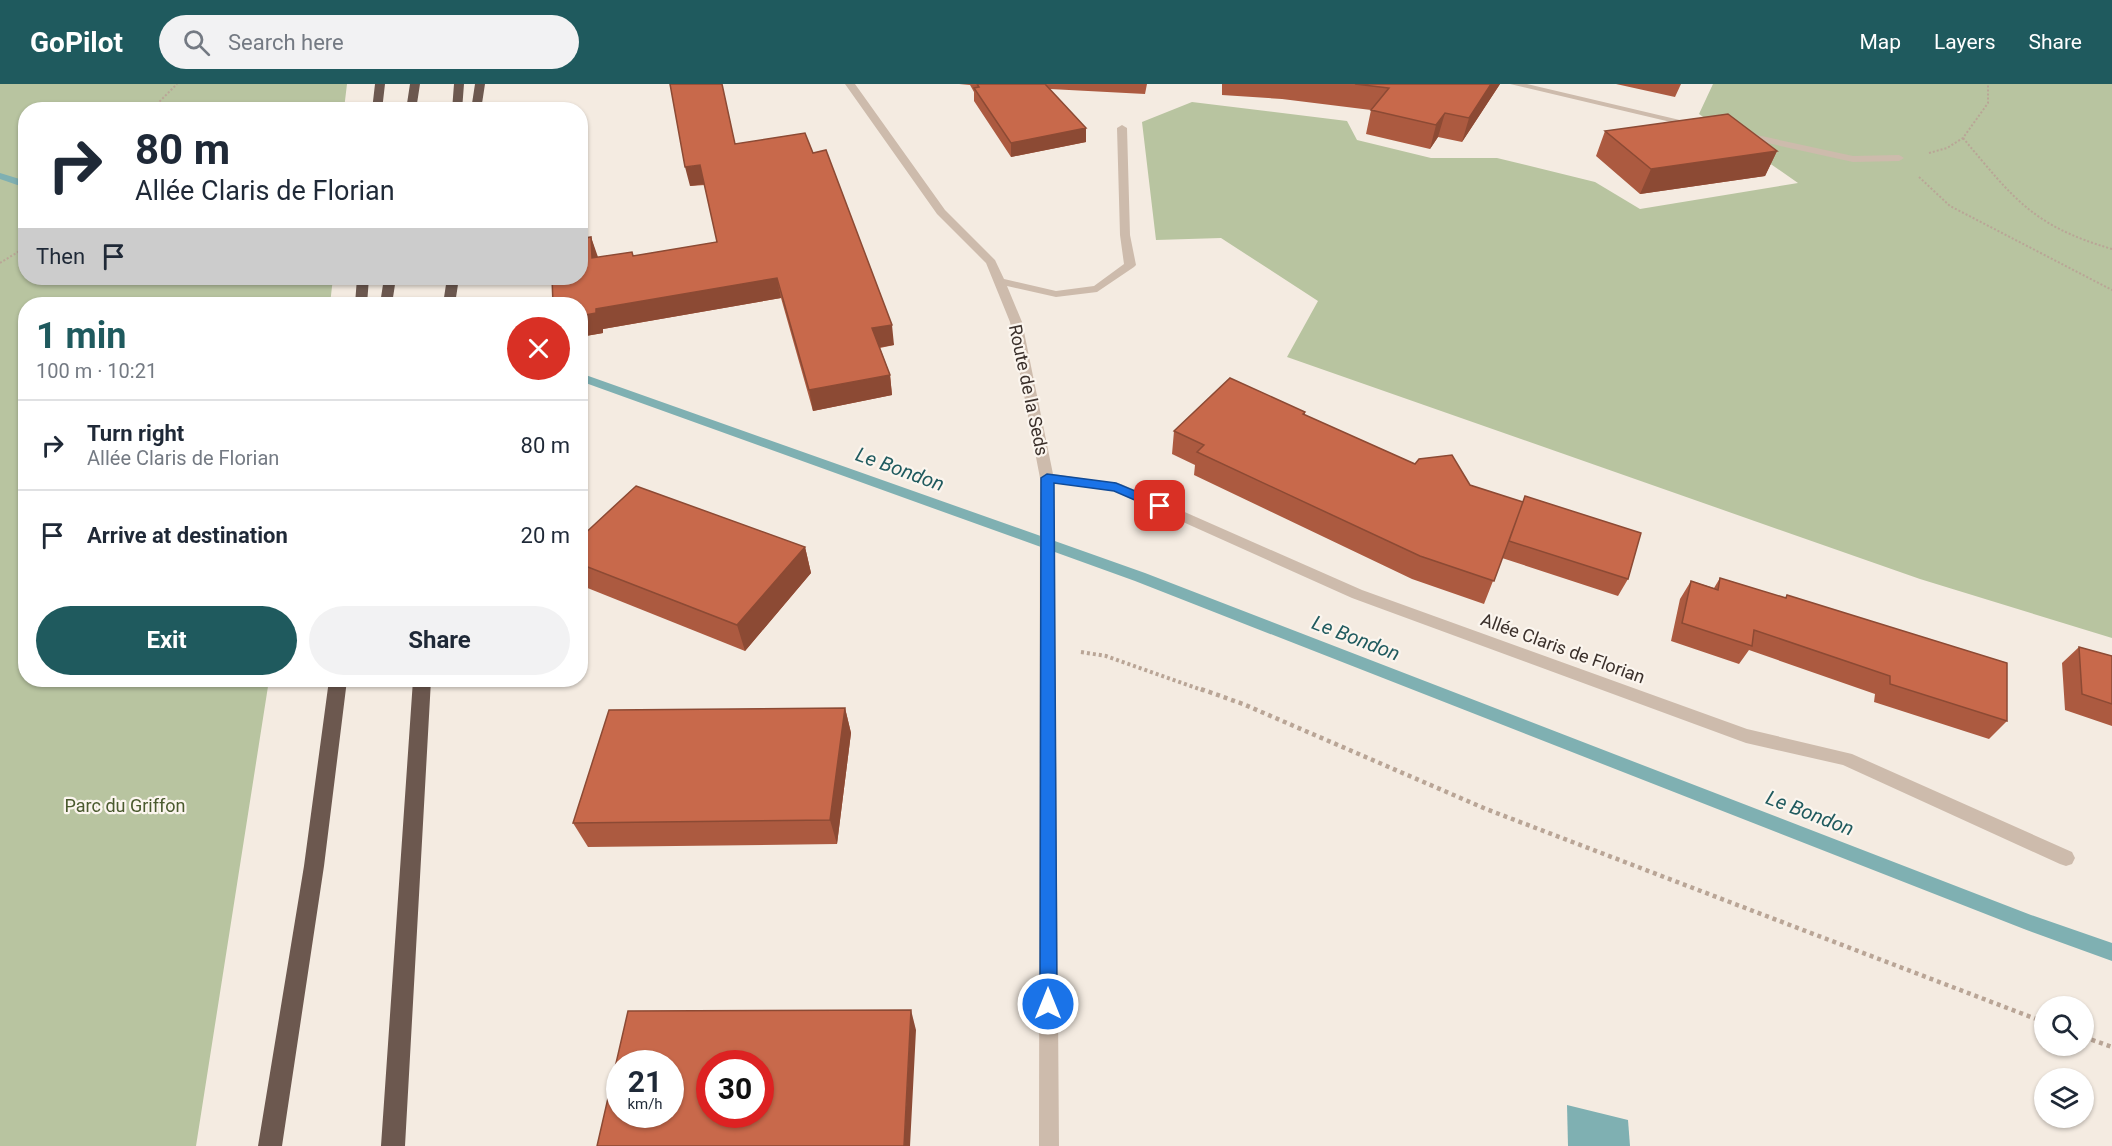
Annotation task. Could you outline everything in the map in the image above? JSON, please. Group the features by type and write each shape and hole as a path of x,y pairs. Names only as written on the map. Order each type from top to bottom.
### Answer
{"highway":[{"path":"379,102 380,84"},
{"path":"412,102 415,84"},
{"path":"458,102 459,84"},
{"path":"477,102 480,84"},
{"path":"314,866 328,687"},
{"path":"270,1146 314,866 337,687"},
{"path":"393,1146 422,687"}],"street":[{"name":"Route de la Seds","path":"850,84 941,212 992,262 1016,322 1047,478 1048,1146"},
{"path":"1515,84 1712,129"},
{"path":"999,282 1056,294 1097,290 1130,265 1125,235 1122,128"},
{"path":"1736,134 1853,159 1899,158"},
{"name":"Allée Claris de Florian","path":"1047,478 1116,487 1357,594 1746,736 1846,759 2066,858"}],"path":[{"path":"160,102 177,84"},
{"path":"1899,158 1947,148 1963,138 1988,103 1988,84"},
{"path":"1963,138 2020,203 2039,219 2062,232 2112,249"},
{"path":"1899,158 1950,206 2112,291"},
{"path":"0,263 18,252"},
{"path":"1048,648 1106,656 1243,704 1486,809 2034,1018"},
{"path":"2094,1041 2112,1047"}],"green space":[{"name":"Parc du Griffon","path":"0,84 347,84 345,102 18,102 18,285 332,285 331,297 18,297 18,687 268,687 196,1146 0,1146"},
{"path":"1713,84 2112,84 2112,638 1920,579 1287,357 1318,301 1221,238 1156,240 1142,122 1192,102 1347,121 1357,140 1431,158 1497,158 1595,182 1640,209 1798,183 1699,114"}],"water":[{"path":"1567,1105 1628,1120 1630,1146 1568,1146"}],"building":[{"path":"670,84 722,84 735,144 805,133 813,153 826,150 892,325 872,328 890,375 809,390 777,278 596,309 596,313 588,314 588,297 553,297 552,285 588,285 588,238 591,237 592,258 632,252 633,256 717,242 700,165 685,167"},
{"path":"977,84 1045,84 1086,128 1011,143 974,88 979,87"},
{"path":"1355,84 1491,84 1469,118 1445,113 1436,125 1371,110 1389,88"},
{"path":"1728,114 1777,151 1651,169 1605,131"},
{"path":"1230,378 1305,412 1303,414 1415,464 1419,459 1452,455 1470,485 1523,502 1494,581 1420,556 1197,452 1204,445 1174,431"},
{"path":"636,486 805,547 737,625 588,567 588,531"},
{"path":"1525,496 1641,533 1628,579 1509,541"},
{"path":"1720,578 1786,598 1787,595 2007,663 2007,721 1890,684 1890,676 1754,630 1752,646 1682,623 1691,581 1718,590"},
{"path":"2079,647 2112,656 2112,704 2082,694"},
{"path":"845,708 830,820 573,823 609,710"},
{"path":"911,1010 904,1146 597,1146 606,1107 606,1128 684,1128 684,1050 619,1050 628,1011"}],"waterway":[{"name":"Le Bondon","path":"0,176 18,182"},
{"name":"Le Bondon","path":"588,380 1140,577 2031,923 2112,952"}],"route":[{"path":"1048,1004 1047,478 1116,487 1160,506"}]}
